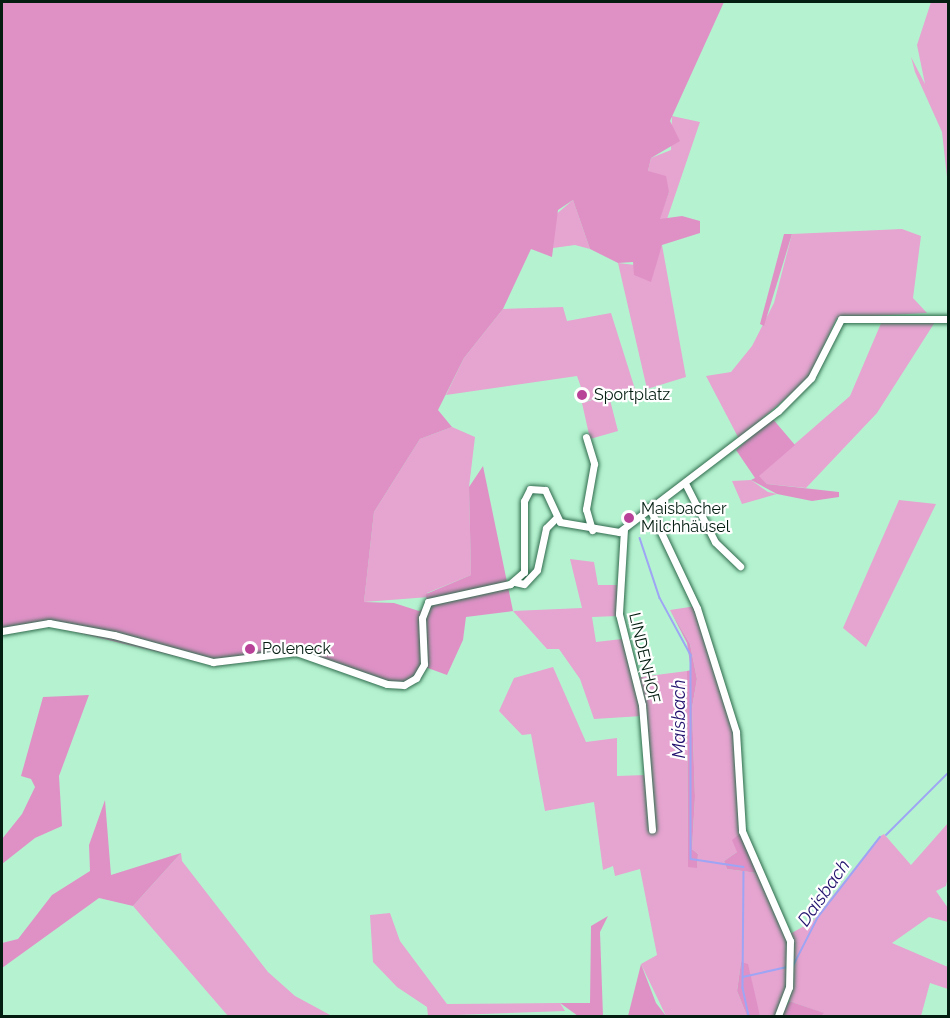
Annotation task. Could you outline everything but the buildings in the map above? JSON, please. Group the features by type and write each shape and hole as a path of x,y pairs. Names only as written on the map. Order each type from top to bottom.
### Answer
{"street":[{"path":"512,583 525,569 527,492 536,487 545,490 556,518 591,530 624,529 649,507 686,484 734,446 811,378 841,319 948,319"},
{"path":"586,437 594,465 586,509 591,530"},
{"path":"686,484 712,537 740,566"},
{"path":"649,507 693,595 734,720 742,831 790,941 791,969 778,1017"},
{"path":"2,631 49,623 114,635 213,662 296,652 393,686 411,682 423,664 422,618 428,602 512,583 524,584 537,570 546,528 556,518"},
{"name":"LINDENHOF","path":"624,529 619,614 642,705 652,830"}],"shaded area":[{"path":"2,2 724,2 670,121 680,141 651,158 648,171 666,176 669,192 660,219 682,216 700,221 700,233 662,245 651,282 634,275 633,262 618,263 590,249 573,200 558,210 552,257 531,249 503,309 464,358 438,410 452,427 420,439 374,512 364,602 394,603 419,611 427,606 426,594 471,575 469,487 483,466 513,611 466,617 463,640 447,675 425,667 414,684 393,688 300,655 216,666 46,625 2,634"},
{"path":"931,2 948,2 948,186 942,132 915,72 911,57 925,84 917,45"},
{"path":"672,116 700,122 667,219 659,219 669,192 648,171 651,158 671,150"},
{"path":"573,200 590,249 575,245 553,248 554,216"},
{"path":"902,229 921,236 913,298 927,313 837,318 808,379 739,439 706,376 731,372 752,346 774,303 792,234"},
{"path":"784,234 792,234 764,326 760,324"},
{"path":"662,245 686,377 647,389 618,263 653,267"},
{"path":"563,307 567,321 611,313 635,389 609,396 618,431 590,439 582,403 599,398 586,401 577,376 446,395 464,358 503,309"},
{"path":"882,321 935,322 877,413 806,488 767,484 758,476 850,396"},
{"path":"772,418 795,445 759,476 767,484 839,492 839,497 812,501 777,494 751,480 755,478 736,450"},
{"path":"452,427 475,437 469,487 471,575 427,593 429,597 364,602 374,512 420,439"},
{"path":"751,480 768,492 777,494 742,504 732,481"},
{"path":"899,500 936,504 866,647 843,628"},
{"path":"570,559 594,562 598,585 617,585 618,616 592,617 596,642 622,639 633,678 687,671 688,867 697,867 698,854 692,849 695,797 692,708 697,679 690,644 670,610 696,606 733,722 741,833 737,852 724,861 727,869 757,873 788,943 787,991 776,1016 760,1016 741,962 737,991 747,1016 666,1016 641,964 657,955 640,869 615,876 613,866 603,870 594,802 545,811 531,734 522,735 499,711 514,678 553,667 586,742 617,738 617,776 646,775 642,716 594,719 580,679 559,649 547,649 513,611 582,608"},
{"path":"670,610 690,644 697,679 692,708 695,797 692,849 698,854 697,868 688,867 687,671 691,670 687,643"},
{"path":"89,695 59,776 62,826 35,838 2,864 2,839 22,814 35,787 31,779 21,776 43,697"},
{"path":"105,800 111,875 181,853 133,906 99,898 2,968 2,943 18,939 52,895 90,871 89,845"},
{"path":"948,823 948,876 946,886 936,891 948,908 948,922 929,917 892,943 948,967 948,989 930,983 921,1016 821,1016 823,1013 789,1001 793,975 790,934 813,921 879,837 884,834 911,865"},
{"path":"741,833 757,873 727,869 724,861 737,852 732,840"},
{"path":"181,853 182,861 268,972 295,996 332,1016 228,1016 133,906"},
{"path":"390,913 400,941 447,1004 560,1003 565,1011 428,1016 427,1007 397,987 373,962 370,915"},
{"path":"608,916 600,932 603,1016 578,1016 560,1003 590,1003 591,926"},
{"path":"741,962 748,964 760,1016 747,1016 737,991"},
{"path":"641,964 656,1003 666,1016 628,1016"},
{"path":"789,1001 824,1013 821,1016 781,1016"}],"waterway":[{"name":"Maisbach","path":"640,538 660,598 691,655 691,859 743,867"},
{"name":"Daisbach","path":"886,835 948,773"},
{"name":"Daisbach","path":"793,966 818,917 880,837"},
{"name":"Maisbach","path":"744,872 743,988 749,1016"},
{"name":"Daisbach","path":"743,977 787,967"}],"place":[{"name":"Sportplatz","path":"582,395"},
{"name":"Maisbacher Milchhäusel","path":"629,518"},
{"name":"Poleneck","path":"250,649"}]}
